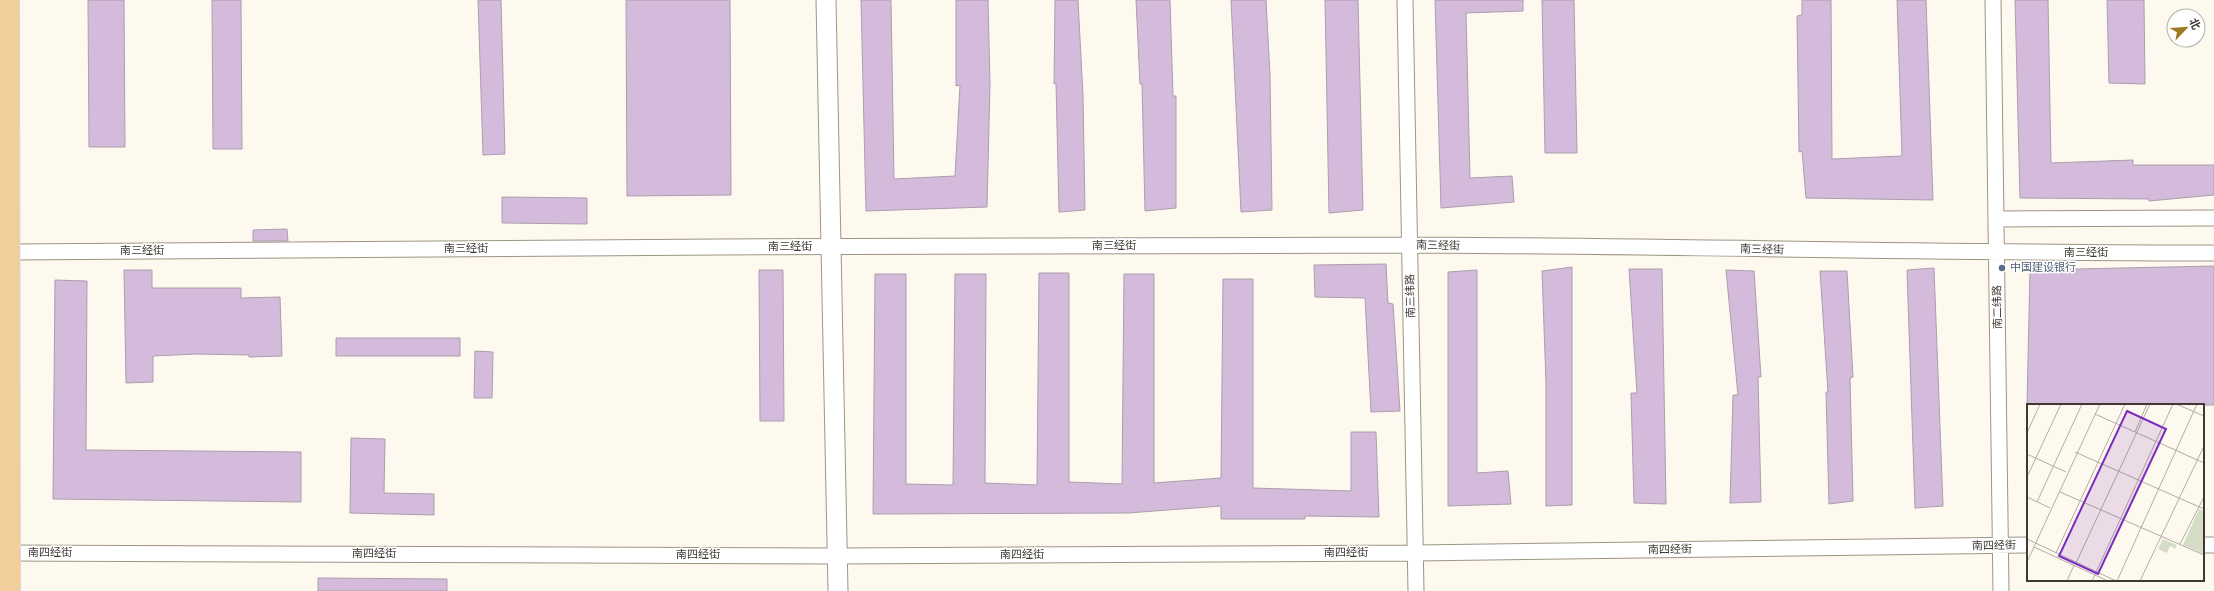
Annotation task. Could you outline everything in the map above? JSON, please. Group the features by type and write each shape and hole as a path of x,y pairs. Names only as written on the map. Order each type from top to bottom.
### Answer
{"main road":[{"path":"8,0 9,591"}],"street":[{"path":"826,0 838,591"},
{"name":"南三纬路","path":"1405,0 1416,591"},
{"name":"南二纬路","path":"1993,0 2001,591"},
{"path":"1996,219 2214,218"},
{"name":"南三经街","path":"13,252 1410,245 1997,253 2214,253"},
{"name":"南四经街","path":"0,553 837,556 1415,553 2027,545"}],"building":[{"path":"88,0 124,0 125,147 89,147"},
{"path":"212,0 241,0 242,149 213,149"},
{"path":"478,0 501,0 505,154 483,155"},
{"path":"626,0 730,0 731,195 627,196"},
{"path":"861,0 891,0 894,179 955,176 960,85 956,86 956,0 988,0 990,84 987,207 866,211"},
{"path":"1055,0 1078,0 1083,96 1085,210 1059,212 1056,83 1054,84"},
{"path":"1136,0 1170,0 1173,96 1176,96 1176,208 1145,211 1142,84 1140,84"},
{"path":"1231,0 1266,0 1270,75 1272,210 1241,212"},
{"path":"1325,0 1358,0 1363,210 1329,213"},
{"path":"1435,0 1523,0 1523,11 1466,13 1470,178 1512,176 1514,202 1441,208"},
{"path":"1542,0 1574,0 1577,153 1545,153"},
{"path":"1802,0 1831,0 1832,159 1902,156 1897,0 1926,0 1933,200 1806,198 1802,151 1799,152 1797,16 1802,15"},
{"path":"2015,0 2048,0 2051,163 2133,160 2133,165 2214,165 2214,195 2149,201 2149,199 2020,198"},
{"path":"2107,0 2144,0 2145,84 2109,83"},
{"path":"502,197 587,198 587,224 502,223"},
{"path":"287,229 288,241 253,241 253,230"},
{"path":"1386,264 1388,303 1393,304 1400,411 1371,412 1365,298 1315,297 1314,265"},
{"path":"2214,266 2214,405 2027,404 2030,270"},
{"path":"1572,267 1572,505 1546,506 1546,383 1542,271"},
{"path":"1934,268 1943,506 1915,508 1907,270"},
{"path":"1629,269 1662,269 1666,504 1634,503 1631,393 1637,393"},
{"path":"124,270 152,270 152,288 241,288 241,298 280,297 282,356 249,357 249,355 197,354 153,356 153,382 126,383"},
{"path":"759,270 783,270 784,421 760,421"},
{"path":"1477,270 1477,473 1508,471 1511,504 1448,506 1448,272"},
{"path":"1726,270 1754,271 1761,377 1758,377 1761,502 1730,503 1733,395 1738,395"},
{"path":"1820,271 1847,271 1853,377 1850,378 1853,501 1829,504 1826,392 1828,392"},
{"path":"1039,273 1069,273 1069,482 1122,484 1124,274 1154,274 1154,483 1221,478 1223,279 1253,279 1253,488 1351,491 1351,432 1376,432 1379,517 1305,516 1305,519 1221,519 1221,506 1128,513 873,514 875,274 906,274 906,484 953,485 955,274 986,274 985,483 1037,485"},
{"path":"55,280 87,281 86,450 301,452 301,502 53,499"},
{"path":"336,338 460,338 460,356 336,356"},
{"path":"475,351 493,352 492,398 474,398"},
{"path":"351,438 385,439 384,493 434,494 434,515 350,513"},
{"path":"318,578 447,579 447,591 318,591"}],"place":[{"name":"中国建设银行","path":"2002,268"}]}
